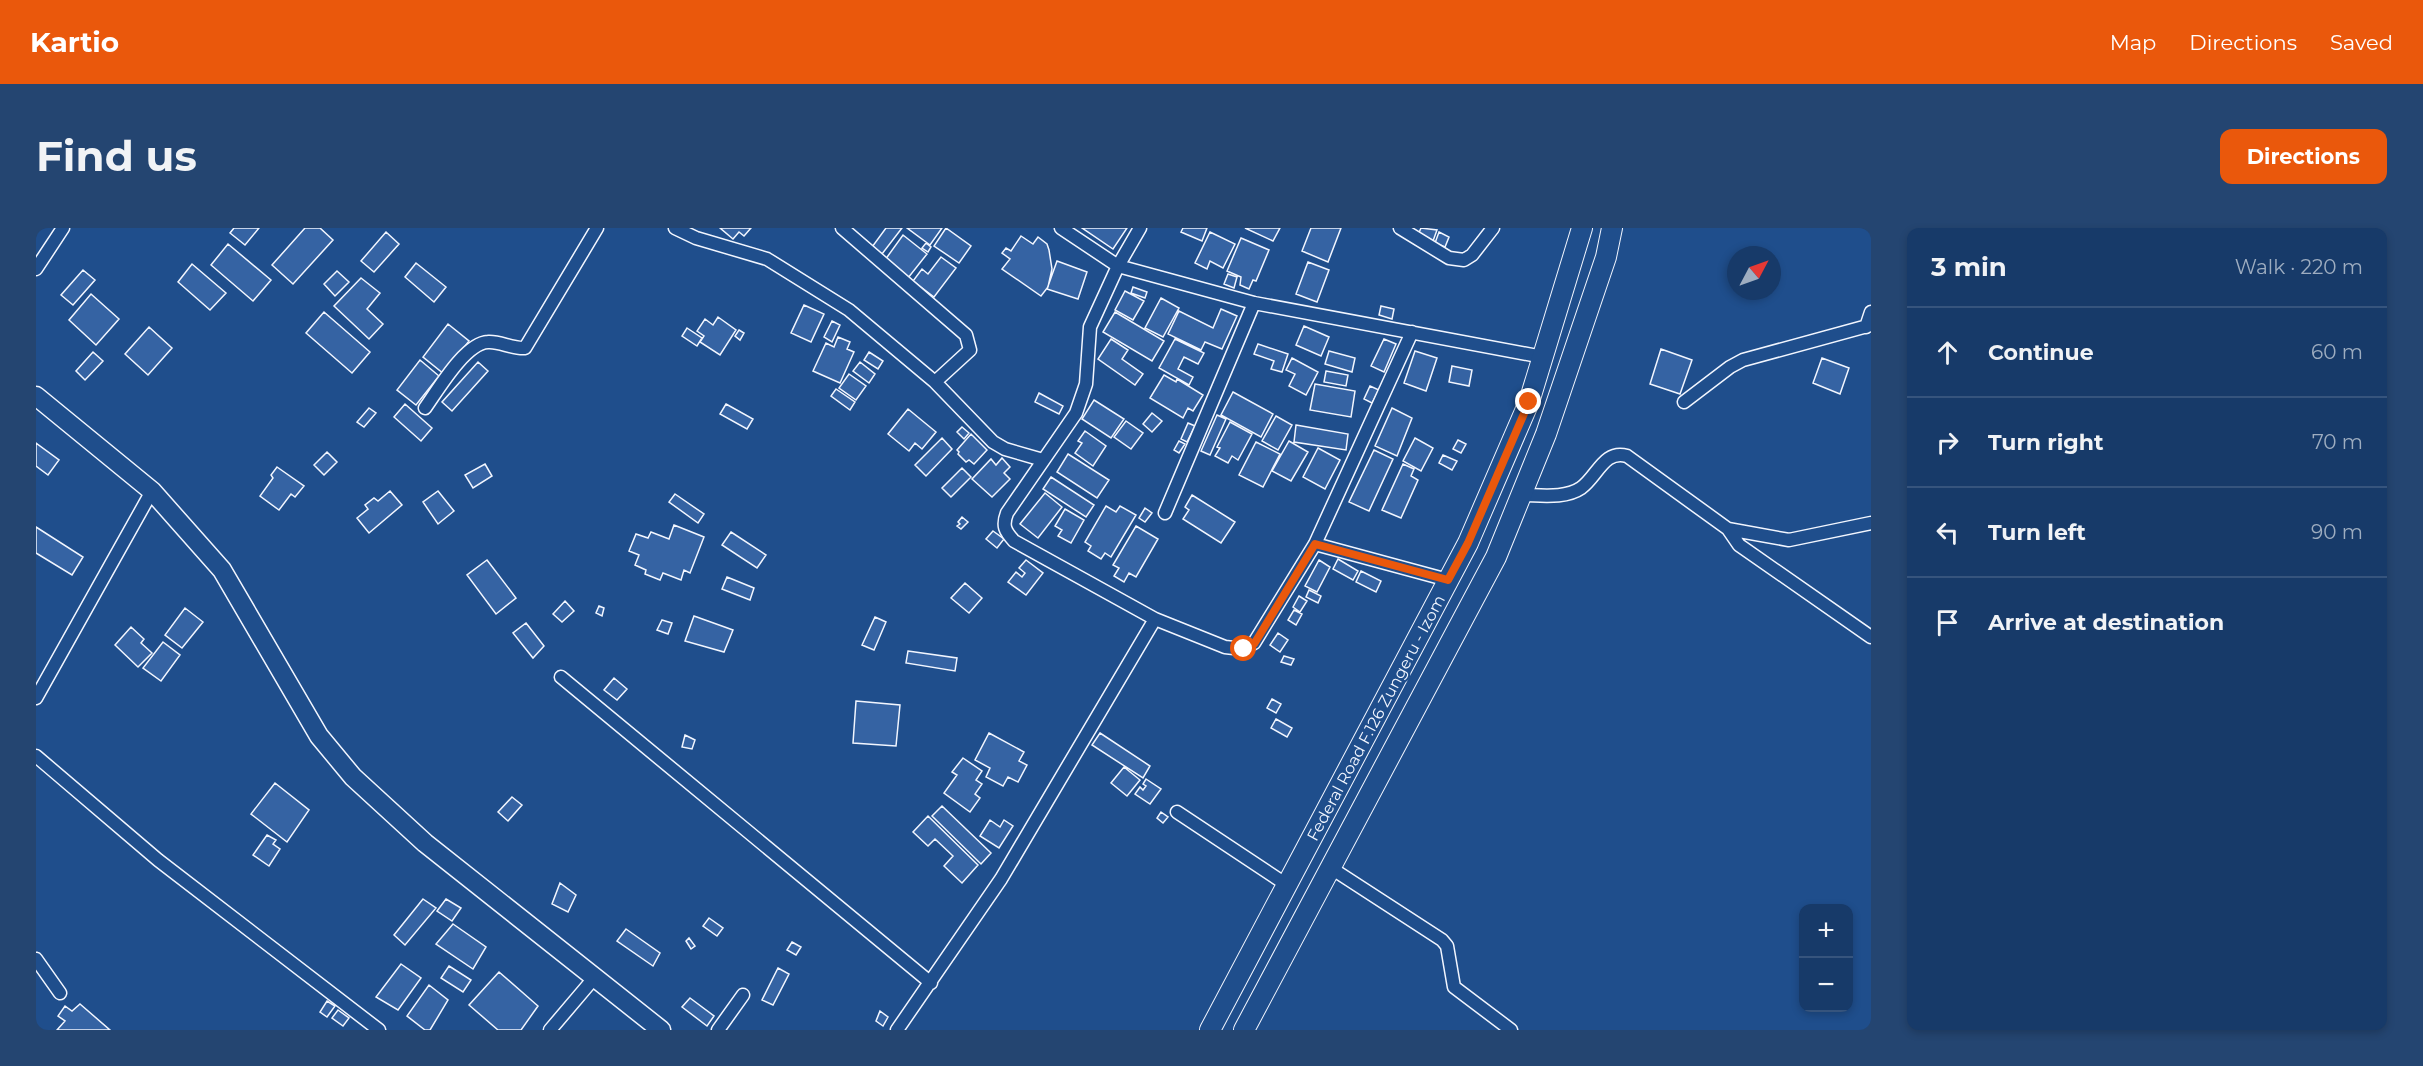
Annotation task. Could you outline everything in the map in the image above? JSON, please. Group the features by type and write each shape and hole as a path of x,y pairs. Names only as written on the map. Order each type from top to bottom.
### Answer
{"main road":[{"name":"Federal Road F.126 Zungeru - Izom","path":"1210,1030 1468,543 1529,402 1581,228"},
{"name":"Federal Road F.126 Zungeru - Izom","path":"1244,1030 1496,557 1546,434 1606,257 1612,228"},
{"path":"1377,715 1404,729"}],"street":[{"path":"36,269 63,228"},
{"path":"425,408 464,355 476,344 490,341 507,347 525,348 597,228"},
{"path":"675,228 696,238 767,259 849,310 935,382 993,442 1005,449 1043,460"},
{"path":"842,228 966,335 969,350 935,382"},
{"path":"1061,228 1118,266 1254,303 1543,357"},
{"path":"1140,228 1118,266 1090,327 1082,399 1076,413 1007,513 1003,524 1006,532 1014,541 1155,619 1225,647 1244,649 1254,644 1315,544 1412,332"},
{"path":"1400,228 1449,258 1464,260 1472,255 1493,228"},
{"path":"1165,513 1254,303"},
{"path":"1684,402 1730,367 1743,360 1869,327 1871,312"},
{"path":"36,396 152,490 222,570 319,735 347,770 425,843 661,1030"},
{"path":"1521,495 1569,494 1582,487 1609,457 1619,454 1627,456 1728,529 1739,545 1871,637"},
{"path":"36,698 152,490"},
{"path":"1728,529 1789,540 1871,523"},
{"path":"1315,544 1448,580"},
{"path":"897,1030 1001,879 1155,619"},
{"path":"561,677 931,983"},
{"path":"36,756 158,860 379,1030"},
{"path":"1177,812 1287,885"},
{"path":"1330,868 1442,940 1447,946 1454,987 1511,1030"},
{"path":"36,958 60,993"},
{"path":"550,1030 595,977"},
{"path":"718,1030 743,995"}],"building":[{"path":"234,228 259,228 245,245 230,233"},
{"path":"305,228 320,228 333,240 293,284 272,265"},
{"path":"720,228 751,228 744,236 739,232 733,239"},
{"path":"886,228 902,228 882,254 872,247"},
{"path":"907,228 942,228 930,245"},
{"path":"946,228 971,246 959,263 934,246"},
{"path":"1082,228 1127,228 1113,249"},
{"path":"1183,228 1207,228 1202,241 1181,232"},
{"path":"1245,228 1280,228 1273,241"},
{"path":"1311,228 1341,228 1328,262 1302,251"},
{"path":"1421,228 1437,230 1433,241 1418,235"},
{"path":"386,232 399,244 374,272 361,261"},
{"path":"1210,232 1235,244 1223,268 1210,261 1207,269 1195,263"},
{"path":"1439,232 1449,237 1445,247 1435,243"},
{"path":"903,235 927,254 908,278 885,260"},
{"path":"1021,236 1033,244 1038,237 1047,244 1049,250 1052,269 1048,287 1041,296 1002,269 1010,259 1002,253 1006,248 1011,251"},
{"path":"1241,238 1269,250 1256,281 1253,280 1249,289 1240,285 1241,277 1227,271"},
{"path":"926,243 931,247 928,252 922,248"},
{"path":"228,244 271,280 253,301 211,265"},
{"path":"941,257 956,268 934,297 913,281 922,269 928,274"},
{"path":"1057,261 1087,272 1078,299 1047,289"},
{"path":"1308,262 1329,270 1317,302 1296,294"},
{"path":"416,263 446,287 434,302 405,277"},
{"path":"192,264 226,293 210,310 178,282"},
{"path":"83,270 95,280 73,305 61,295"},
{"path":"337,271 349,282 335,296 324,284"},
{"path":"1228,274 1237,277 1234,288 1224,284"},
{"path":"361,278 380,293 367,309 383,324 369,339 334,306"},
{"path":"1133,287 1147,292 1145,298 1131,293"},
{"path":"1125,291 1144,301 1133,320 1115,310"},
{"path":"91,294 119,319 96,345 69,320"},
{"path":"1161,298 1179,308 1163,337 1145,328"},
{"path":"804,305 824,314 811,342 791,333"},
{"path":"1381,306 1394,309 1392,319 1379,315"},
{"path":"1221,309 1237,316 1222,349 1205,342 1201,350 1168,334 1179,311 1213,328"},
{"path":"324,312 370,352 352,373 306,333"},
{"path":"1115,312 1164,341 1152,361 1103,332"},
{"path":"718,317 736,330 720,355 700,342 704,336 697,331 705,319 713,325"},
{"path":"832,321 840,325 832,342 824,337"},
{"path":"448,324 469,341 444,374 423,357"},
{"path":"1304,326 1329,337 1321,356 1296,345"},
{"path":"149,327 172,348 148,375 125,354"},
{"path":"687,328 702,338 697,346 682,336"},
{"path":"739,330 744,333 740,340 735,336"},
{"path":"838,337 850,342 847,349 854,352 840,383 813,371 826,343 834,347"},
{"path":"1111,339 1128,350 1122,359 1143,374 1135,385 1098,359"},
{"path":"1175,339 1204,353 1198,364 1184,357 1178,369 1193,377 1189,385 1159,368"},
{"path":"1384,339 1396,344 1384,372 1371,366"},
{"path":"1258,344 1288,354 1282,372 1271,369 1274,361 1254,354"},
{"path":"1661,349 1692,360 1680,394 1650,384"},
{"path":"1329,351 1355,358 1352,372 1325,364"},
{"path":"1415,351 1437,358 1426,391 1404,383"},
{"path":"93,352 103,361 85,380 76,371"},
{"path":"869,352 883,361 878,369 864,360"},
{"path":"1292,358 1318,372 1306,395 1289,386 1295,374 1286,370"},
{"path":"1822,358 1849,368 1840,394 1813,383"},
{"path":"420,360 439,376 416,405 397,390"},
{"path":"478,362 488,371 452,411 442,402"},
{"path":"860,362 875,374 869,383 853,371"},
{"path":"1452,366 1472,370 1469,386 1449,382"},
{"path":"1326,371 1348,375 1346,386 1324,382"},
{"path":"849,374 866,386 856,400 839,388"},
{"path":"1164,375 1176,382 1177,379 1203,395 1193,411 1188,408 1183,418 1150,398"},
{"path":"1315,384 1355,391 1351,417 1310,410"},
{"path":"1370,386 1379,390 1372,403 1364,399"},
{"path":"836,389 855,402 850,410 831,396"},
{"path":"1233,392 1273,414 1261,437 1221,415"},
{"path":"1039,393 1063,406 1059,414 1035,402"},
{"path":"1094,400 1124,419 1111,438 1082,419"},
{"path":"405,404 432,428 421,441 394,417"},
{"path":"726,404 753,419 747,429 720,414"},
{"path":"369,408 376,413 364,427 357,422"},
{"path":"1392,408 1412,418 1397,456 1375,446"},
{"path":"908,409 936,432 922,449 915,443 909,451 888,434"},
{"path":"1152,413 1162,421 1152,432 1143,424"},
{"path":"1217,415 1226,419 1210,455 1201,451"},
{"path":"1276,416 1292,425 1278,450 1262,441"},
{"path":"1126,421 1143,433 1131,449 1114,437"},
{"path":"1230,422 1252,434 1238,460 1232,456 1228,463 1215,456 1220,448 1217,447"},
{"path":"1188,423 1195,426 1187,442 1181,439"},
{"path":"1296,425 1348,434 1346,450 1294,442"},
{"path":"962,427 969,433 964,439 957,432"},
{"path":"1085,431 1106,446 1093,466 1075,453 1082,443 1078,441"},
{"path":"971,434 987,450 974,464 969,460 966,462 957,450"},
{"path":"942,438 952,449 926,476 915,465"},
{"path":"1415,438 1433,448 1421,471 1403,461"},
{"path":"1458,440 1466,444 1461,453 1453,449"},
{"path":"1179,441 1185,444 1179,453 1174,450"},
{"path":"1289,441 1308,452 1291,481 1272,471"},
{"path":"1256,442 1280,454 1263,487 1239,475"},
{"path":"36,443 59,460 48,475 36,466"},
{"path":"1318,448 1340,460 1325,489 1303,477"},
{"path":"1374,450 1393,459 1369,511 1349,502"},
{"path":"327,452 337,462 324,475 314,465"},
{"path":"1068,454 1109,480 1097,498 1057,472"},
{"path":"1443,455 1457,461 1452,470 1439,463"},
{"path":"1002,458 1010,467 1004,473 1010,479 992,497 972,479 991,459 996,465"},
{"path":"485,464 492,476 473,488 465,475"},
{"path":"1403,464 1414,469 1411,476 1418,480 1401,518 1382,510"},
{"path":"277,467 304,486 295,497 291,494 279,510 260,496 273,478 271,475"},
{"path":"962,468 971,477 951,497 942,488"},
{"path":"1051,477 1094,505 1086,517 1043,489"},
{"path":"390,491 402,505 369,533 357,518 368,509 365,505 374,498 378,501"},
{"path":"438,491 454,511 438,524 423,502"},
{"path":"1045,493 1062,507 1038,538 1020,524"},
{"path":"675,494 704,514 698,523 669,502"},
{"path":"1192,495 1235,522 1221,543 1183,519 1189,510 1185,507"},
{"path":"1106,506 1116,512 1120,506 1136,515 1111,557 1105,553 1101,559 1088,551 1091,546 1085,542"},
{"path":"1145,508 1152,513 1145,522 1139,518"},
{"path":"1065,509 1084,520 1071,543 1058,536 1062,530 1055,526"},
{"path":"962,517 968,522 961,529 957,526"},
{"path":"674,525 704,537 690,573 684,570 681,580 663,573 660,580 645,574 646,570 635,565 639,555 629,551 636,534 648,538 651,532 669,539"},
{"path":"1136,526 1158,539 1136,577 1129,573 1124,582 1114,576 1119,568 1113,565"},
{"path":"36,527 83,557 72,575 36,553"},
{"path":"993,531 1004,539 997,548 986,539"},
{"path":"731,532 766,555 757,568 722,545"},
{"path":"1338,559 1358,571 1353,580 1333,569"},
{"path":"487,560 516,598 496,614 467,575"},
{"path":"1026,560 1043,573 1026,595 1008,582 1016,572 1022,577 1025,573 1019,568"},
{"path":"1319,560 1330,567 1317,592 1305,586"},
{"path":"1361,571 1381,581 1376,592 1356,582"},
{"path":"727,577 754,588 750,600 722,589"},
{"path":"965,583 982,598 969,613 951,598"},
{"path":"1309,590 1321,596 1318,603 1306,597"},
{"path":"1299,596 1307,601 1300,612 1293,607"},
{"path":"565,601 574,611 562,622 553,614"},
{"path":"599,606 604,608 602,616 596,613"},
{"path":"185,608 203,622 182,648 165,635"},
{"path":"1294,610 1302,614 1296,625 1288,620"},
{"path":"694,616 733,630 724,652 685,641"},
{"path":"875,617 886,622 874,650 862,645"},
{"path":"662,620 672,623 668,634 657,630"},
{"path":"526,623 544,646 533,658 513,633"},
{"path":"131,627 144,639 141,643 152,653 138,667 115,645"},
{"path":"1278,633 1288,640 1280,652 1270,645"},
{"path":"163,642 180,655 161,681 143,668"},
{"path":"908,651 957,658 955,671 906,663"},
{"path":"1284,656 1294,659 1291,665 1281,662"},
{"path":"614,678 627,689 617,700 604,690"},
{"path":"1272,699 1281,704 1276,713 1267,708"},
{"path":"856,701 900,705 896,746 853,743"},
{"path":"1276,719 1292,728 1287,737 1271,728"},
{"path":"989,733 1024,752 1019,761 1027,765 1018,782 1008,777 1003,786 986,777 990,768 975,760"},
{"path":"1100,733 1150,766 1143,778 1092,745"},
{"path":"685,735 695,740 692,749 682,747"},
{"path":"963,758 982,771 976,780 982,784 975,794 980,798 970,812 944,793 957,775 952,772"},
{"path":"1124,767 1140,780 1127,796 1111,783"},
{"path":"1146,779 1161,789 1150,804 1135,794 1140,787 1143,790 1146,786 1143,784"},
{"path":"275,783 309,810 287,842 251,814"},
{"path":"512,797 522,805 508,821 498,812"},
{"path":"942,806 991,853 981,864 932,816"},
{"path":"1161,812 1168,817 1163,823 1157,818"},
{"path":"928,816 978,865 962,883 944,866 953,856 935,839 928,846 913,832"},
{"path":"990,820 1000,827 1004,820 1013,826 999,848 980,836"},
{"path":"267,835 276,840 273,844 280,849 269,866 253,855"},
{"path":"560,883 576,895 568,912 552,904"},
{"path":"423,899 436,908 405,945 394,935"},
{"path":"446,899 461,908 452,921 437,911"},
{"path":"709,918 723,928 717,936 703,926"},
{"path":"453,924 486,947 473,969 436,944"},
{"path":"626,929 660,953 653,966 617,941"},
{"path":"689,938 695,946 691,949 686,941"},
{"path":"792,942 801,947 796,955 787,950"},
{"path":"401,964 421,978 398,1010 376,997"},
{"path":"449,966 471,980 463,992 441,978"},
{"path":"778,968 789,974 773,1005 762,1000"},
{"path":"499,972 538,1006 521,1030 498,1030 469,1005"},
{"path":"429,985 448,1000 430,1030 425,1030 407,1016"},
{"path":"690,998 714,1016 707,1026 682,1007"},
{"path":"327,1001 335,1006 327,1017 320,1012"},
{"path":"80,1004 110,1030 57,1030 65,1021 58,1016 65,1006 72,1011"},
{"path":"338,1010 349,1018 343,1026 332,1018"},
{"path":"880,1011 888,1017 883,1026 876,1021"}],"route":[{"path":"1244,649 1254,644 1315,544 1448,580 1468,543 1529,402"}]}
